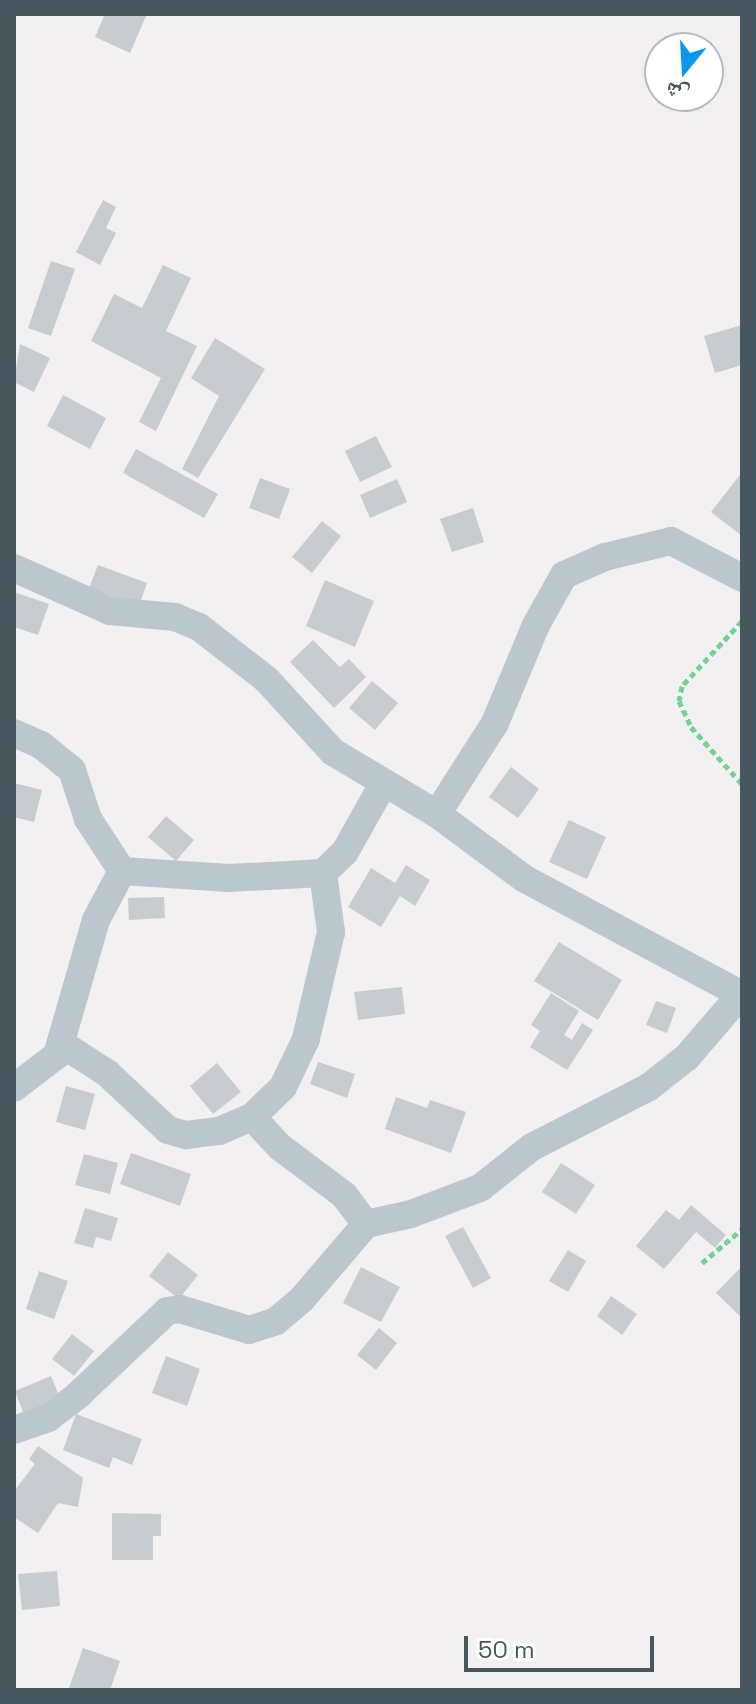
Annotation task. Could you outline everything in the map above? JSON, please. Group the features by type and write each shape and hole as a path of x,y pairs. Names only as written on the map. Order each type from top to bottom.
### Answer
{"street":[{"path":"437,814 495,723 536,625 564,575 605,557 671,541 742,578"},
{"path":"14,568 110,611 175,617 199,627 267,680 333,752 437,814 548,892 741,994 687,1057 649,1087 532,1147 480,1188 411,1214 366,1224 302,1299 276,1321 249,1330 180,1309 167,1311 68,1403 48,1418 14,1430"},
{"path":"14,733 41,745 72,770 88,819 122,871"},
{"path":"122,871 243,879 323,873 345,852 383,784"},
{"path":"14,1088 49,1064 62,1044 96,920 122,871"},
{"path":"62,1044 107,1073 168,1130 186,1135 219,1131 252,1117 283,1087 306,1039 331,932 323,873"},
{"path":"252,1117 280,1147 344,1195 366,1224"}],"path":[{"path":"742,621 682,686 679,701 691,727 742,784"},
{"path":"702,1263 742,1229"}],"building":[{"path":"105,14 146,16 130,53 95,37"},
{"path":"103,200 116,207 106,228 116,233 100,265 76,252"},
{"path":"51,261 75,269 51,336 28,328"},
{"path":"163,265 191,278 166,331 197,346 156,431 139,422 161,378 91,341 114,294 142,308"},
{"path":"742,325 742,365 715,373 704,336"},
{"path":"215,338 265,369 198,478 182,469 219,396 191,378"},
{"path":"20,344 50,358 34,392 14,382"},
{"path":"63,395 106,418 90,449 47,426"},
{"path":"376,436 392,467 360,482 345,451"},
{"path":"136,449 218,494 204,518 123,473"},
{"path":"742,472 742,536 711,512"},
{"path":"260,478 290,489 279,519 249,508"},
{"path":"397,479 407,502 370,518 360,495"},
{"path":"473,508 484,542 452,552 440,519"},
{"path":"322,521 341,536 312,573 292,557"},
{"path":"98,565 147,583 139,606 89,588"},
{"path":"325,580 374,601 355,647 306,626"},
{"path":"14,592 49,604 38,635 14,627"},
{"path":"313,640 340,667 349,659 366,677 334,708 290,662"},
{"path":"372,681 398,703 375,730 349,708"},
{"path":"511,767 539,789 518,818 489,797"},
{"path":"14,783 42,790 34,822 14,817"},
{"path":"166,816 194,840 176,861 148,837"},
{"path":"569,820 606,837 587,879 549,862"},
{"path":"406,865 430,880 415,906 400,896 381,927 348,907 371,868 395,883"},
{"path":"164,897 165,918 129,920 128,898"},
{"path":"559,942 622,980 598,1020 534,981"},
{"path":"402,987 405,1014 358,1020 354,992"},
{"path":"551,993 579,1011 564,1035 572,1040 582,1023 593,1030 567,1070 530,1047 540,1031 531,1025"},
{"path":"656,1001 676,1008 667,1033 646,1025"},
{"path":"318,1062 355,1074 347,1098 310,1084"},
{"path":"217,1063 241,1092 213,1114 190,1086"},
{"path":"66,1086 95,1094 85,1130 56,1122"},
{"path":"396,1097 427,1108 430,1100 466,1112 451,1153 385,1129"},
{"path":"131,1153 191,1174 180,1206 120,1184"},
{"path":"84,1154 118,1163 110,1194 75,1185"},
{"path":"561,1163 595,1185 576,1214 542,1192"},
{"path":"691,1205 726,1235 715,1248 696,1232 664,1269 636,1246 666,1210 679,1220"},
{"path":"85,1208 118,1218 111,1241 96,1237 93,1248 74,1243"},
{"path":"463,1227 491,1278 473,1288 445,1236"},
{"path":"568,1250 586,1261 568,1292 549,1281"},
{"path":"168,1252 198,1275 179,1299 149,1276"},
{"path":"742,1266 742,1318 716,1293"},
{"path":"361,1267 400,1287 381,1322 343,1303"},
{"path":"39,1271 68,1281 54,1319 26,1309"},
{"path":"611,1296 637,1314 622,1335 597,1316"},
{"path":"379,1328 397,1343 376,1370 357,1355"},
{"path":"72,1334 94,1351 74,1376 52,1359"},
{"path":"166,1356 200,1369 187,1406 152,1393"},
{"path":"51,1376 62,1403 25,1417 15,1391"},
{"path":"76,1414 142,1439 132,1465 113,1457 109,1468 63,1450"},
{"path":"38,1446 83,1478 78,1507 58,1503 38,1533 14,1517 14,1491 35,1464 29,1459"},
{"path":"112,1513 161,1514 161,1536 153,1536 153,1560 112,1560"},
{"path":"57,1571 60,1606 22,1610 18,1574"},
{"path":"83,1648 120,1661 110,1690 69,1688"}]}
